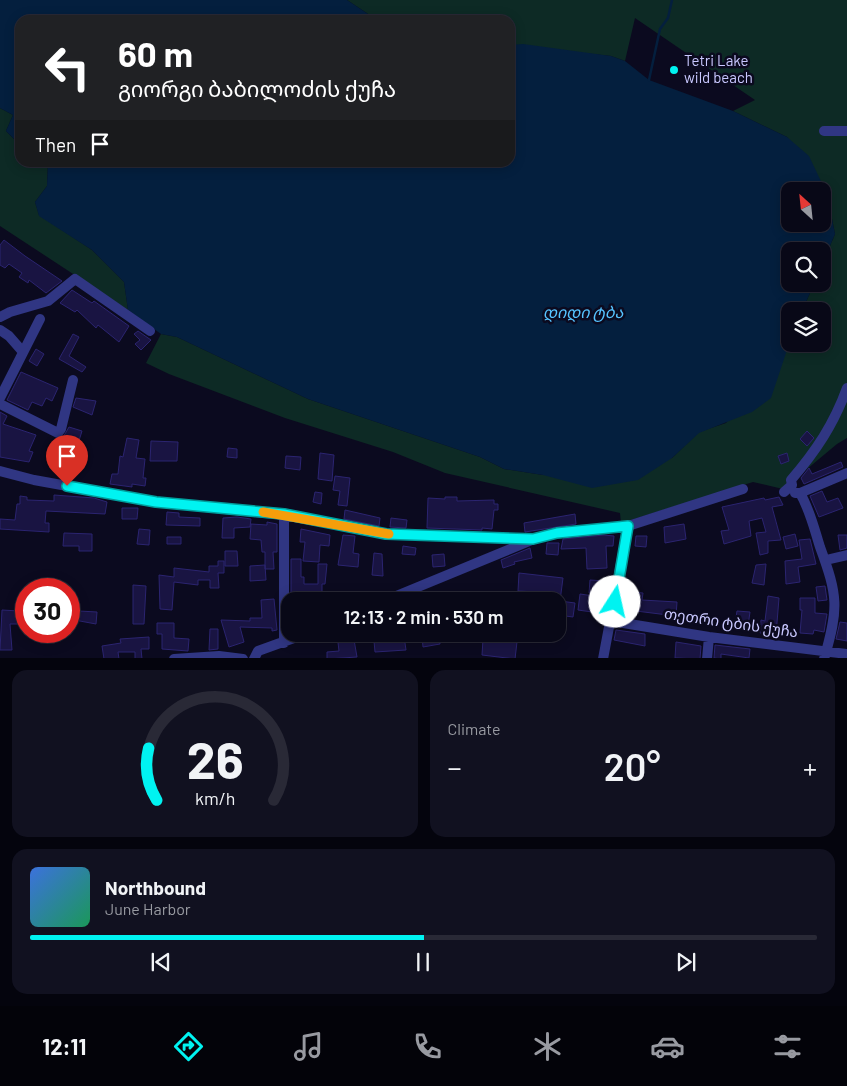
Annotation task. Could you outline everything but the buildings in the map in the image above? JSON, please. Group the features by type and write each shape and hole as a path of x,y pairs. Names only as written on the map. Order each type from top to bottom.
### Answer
{"street":[{"path":"824,131 847,131"},
{"path":"0,317 10,312 48,301 75,279 150,331"},
{"path":"0,398 40,319"},
{"path":"0,330 9,336 23,352"},
{"path":"0,404 58,433 62,429 73,380"},
{"path":"847,388 836,416 816,451 791,480 792,485 784,492 800,493 847,472"},
{"path":"0,471 34,480 156,502 284,514 386,534 533,539"},
{"path":"406,592 533,539 557,533 628,526 743,489"},
{"path":"800,493 810,511 834,584 836,602 833,629 825,654"},
{"path":"284,514 284,592"},
{"path":"603,658 612,621 628,526"},
{"path":"826,560 847,555"},
{"name":"თეთრი ტბის ქუჩა","path":"612,621 825,654 847,654"},
{"path":"706,658 709,637"},
{"path":"254,658 258,651 284,642"},
{"path":"174,658 219,656 244,658"}],"green space":[{"path":"347,0 847,0 847,438 837,444 783,489 753,482 621,523 620,513 445,473 393,452 285,418 169,374 146,363 161,334 177,337 308,399 480,457 504,469 543,475 672,458 699,432 726,423 785,352 831,352 831,302 806,302 810,292 831,292 831,243 835,234 831,214 831,182 819,182 787,137 733,111 755,100 635,18 625,61 611,56 515,46 515,15 370,15"},
{"path":"0,108 13,115 6,131 15,140 15,167 48,167 47,186 35,202 39,215 92,250 124,282 128,310 0,226"}],"water":[{"path":"0,0 347,0 370,15 15,15 15,140 6,131 13,115 0,108"},
{"name":"დიდი ტბა","path":"523,44 611,56 625,61 649,80 733,111 787,137 809,156 821,182 781,182 781,232 831,232 831,214 835,234 831,243 781,242 781,292 810,292 806,302 781,302 781,352 786,352 771,398 752,412 699,433 672,458 638,480 592,488 543,475 504,469 480,457 308,399 177,337 161,334 128,310 124,282 92,250 39,216 35,202 47,186 48,167 515,167 515,45"}],"waterway":[{"path":"649,80 660,29 668,18 672,0"}],"slow traffic":[{"path":"263,512 284,514 389,534"}],"place":[{"name":"Tetri Lake wild beach","path":"674,70"}],"route":[{"path":"67,486 156,502 284,514 386,534 533,539 557,533 628,526 615,602"}]}
